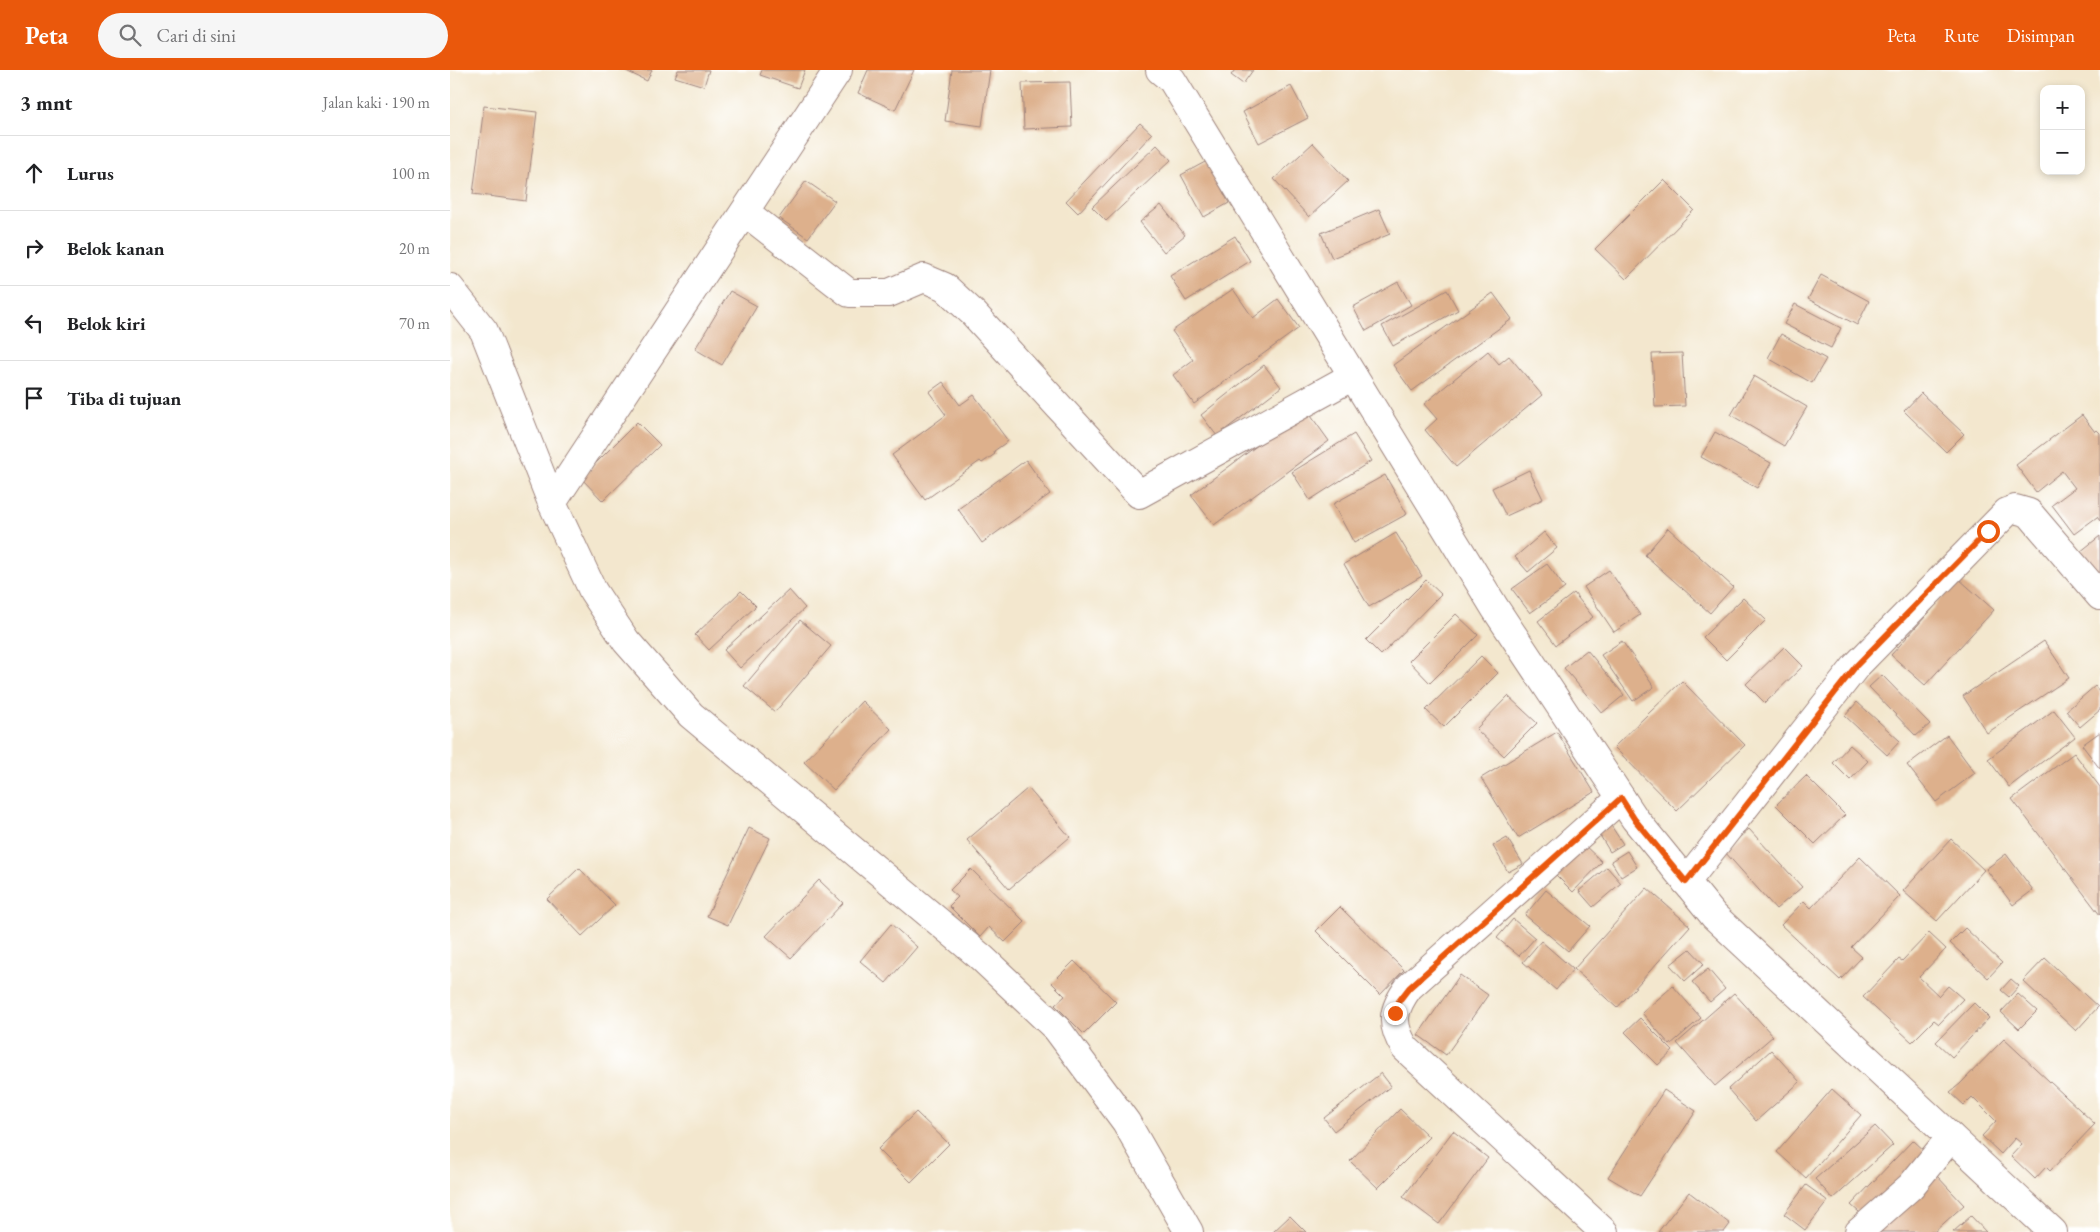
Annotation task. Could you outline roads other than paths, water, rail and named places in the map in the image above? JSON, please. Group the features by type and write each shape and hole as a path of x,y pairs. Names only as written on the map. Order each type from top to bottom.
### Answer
{"street":[{"path":"552,503 838,70"},
{"path":"1160,70 1172,80 1495,608 1635,820 1714,916 2053,1232"},
{"path":"746,212 849,293 888,293 924,278 945,287 974,314 1139,494 1353,376"},
{"path":"450,288 484,331 552,503 593,592 626,641 691,715 982,958 1057,1029 1126,1122 1189,1232"},
{"path":"1686,882 1856,666 2007,512 2015,509 2029,513 2100,596"},
{"path":"1604,1232 1406,1048 1396,1033 1395,1013 1399,1001 1409,988 1621,798"},
{"path":"1859,1232 1911,1186 1951,1137"}]}
